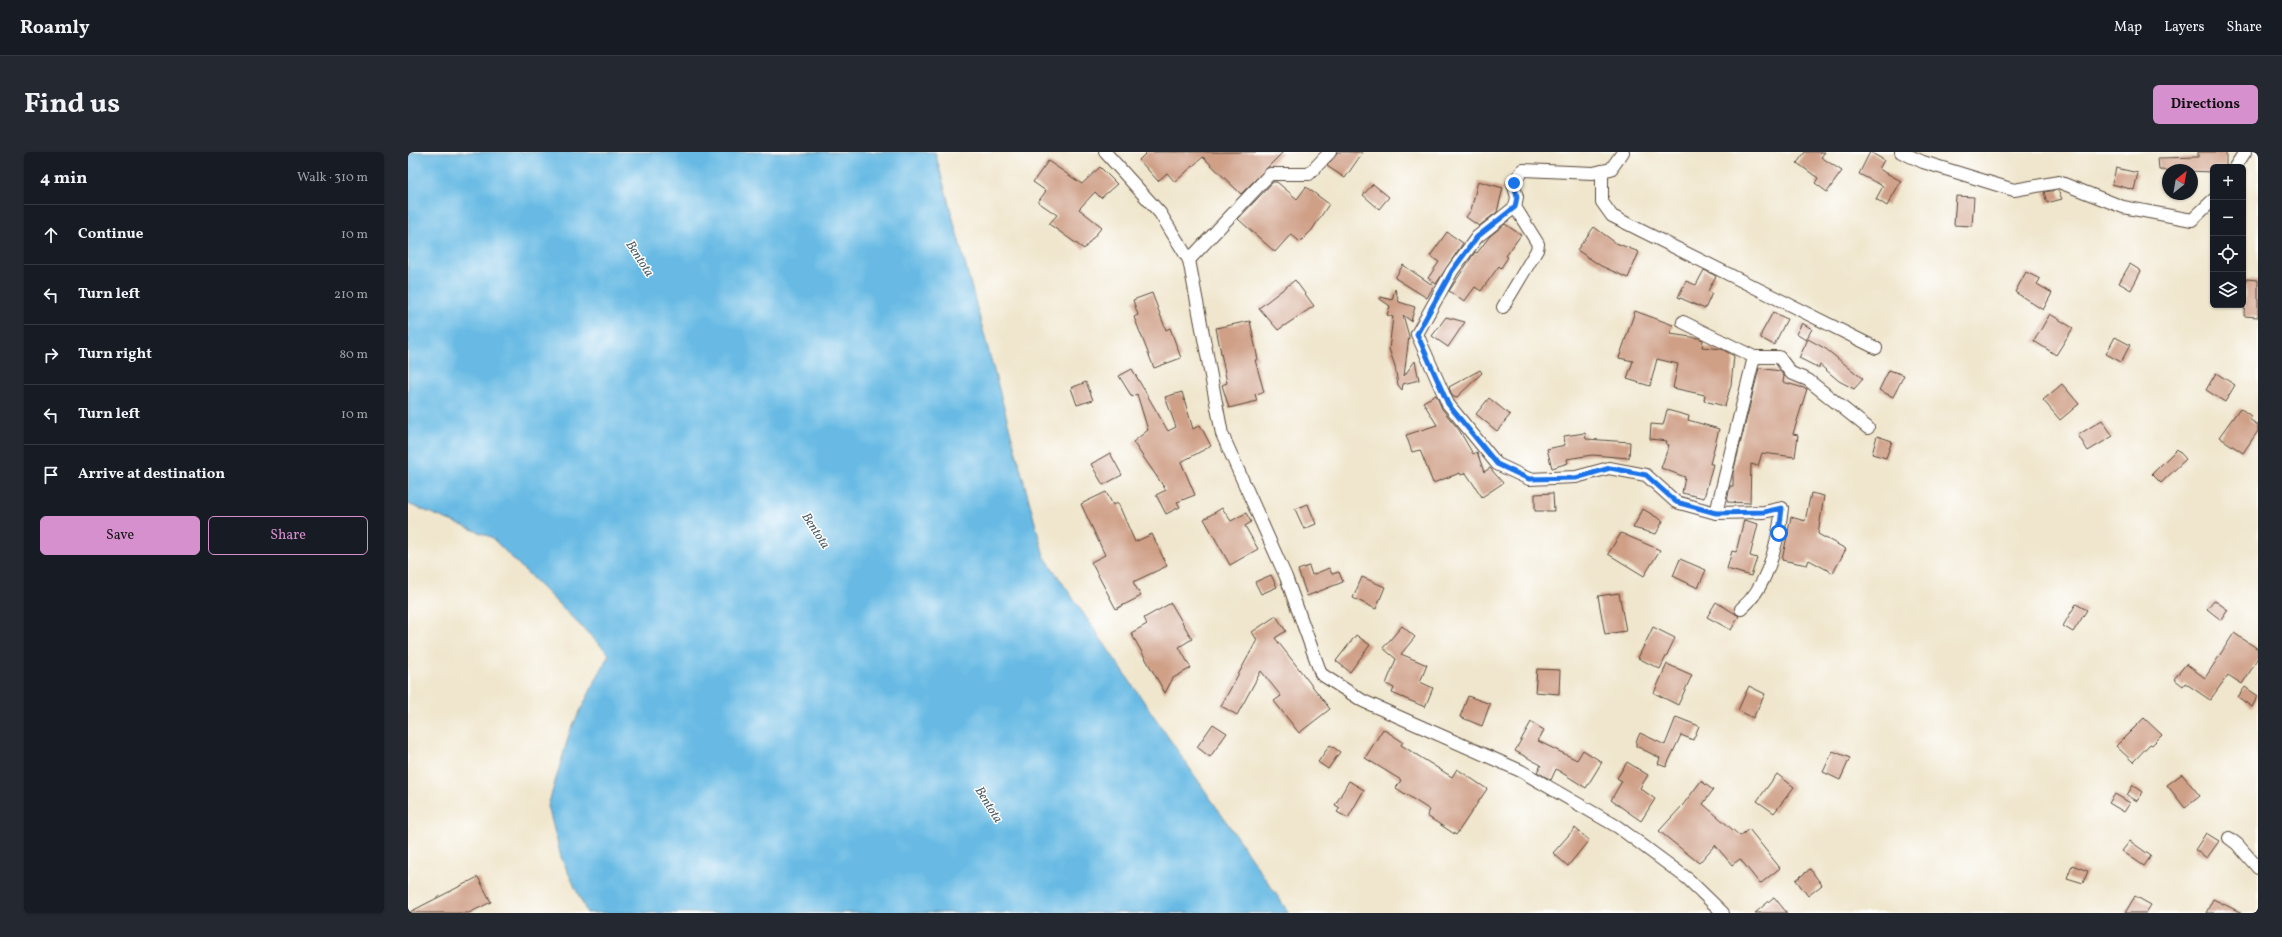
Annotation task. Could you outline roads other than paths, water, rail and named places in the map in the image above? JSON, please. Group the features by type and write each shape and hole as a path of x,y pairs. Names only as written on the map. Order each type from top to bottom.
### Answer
{"street":[{"path":"1105,152 1160,213 1189,260 1222,434 1286,577 1321,674 1363,701 1521,771 1618,828 1688,879 1723,913"},
{"path":"1189,260 1270,174 1310,174 1330,152"},
{"path":"1623,152 1611,169 1593,173 1523,170 1514,183 1517,197 1515,207 1477,237 1452,271 1417,334 1448,404 1497,464 1529,479 1576,478 1610,468 1646,475 1676,502 1716,513 1764,512 1782,508 1779,533 1772,559 1752,601 1741,609"},
{"path":"1901,152 1923,162 2014,190 2059,182 2123,207 2192,220 2210,203"},
{"path":"2238,164 2244,152"},
{"path":"1602,171 1602,202 1612,216 1876,348"},
{"path":"1503,307 1538,244 1515,207"},
{"path":"1683,322 1754,357 1779,357 1791,373 1808,380 1868,428"},
{"path":"1716,513 1754,357"},
{"path":"2229,838 2237,844 2258,868"}],"water":[{"name":"Bentota","path":"408,152 935,152 1044,556 1289,913 587,913 561,857 548,806 570,731 609,654 491,537 408,504"}]}
